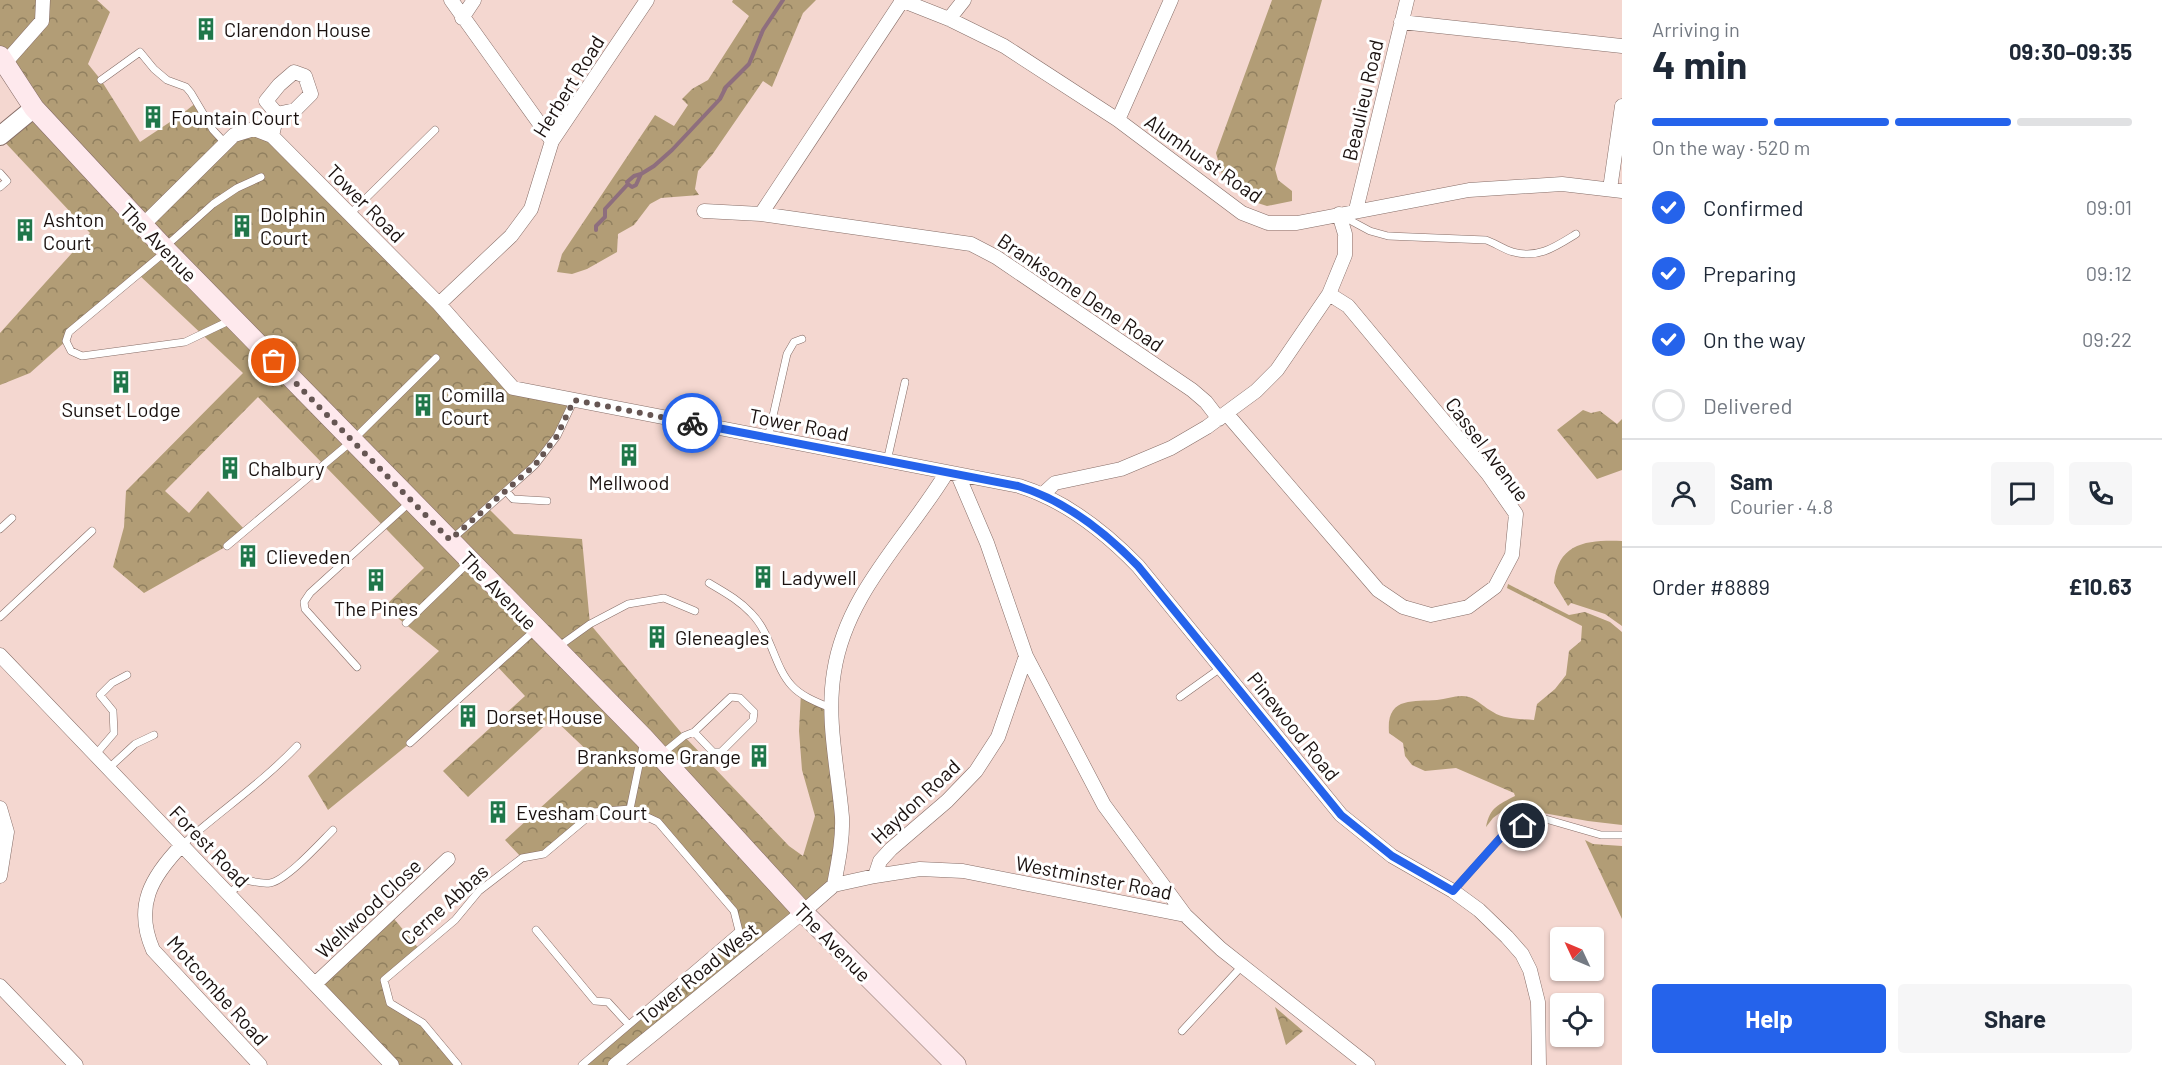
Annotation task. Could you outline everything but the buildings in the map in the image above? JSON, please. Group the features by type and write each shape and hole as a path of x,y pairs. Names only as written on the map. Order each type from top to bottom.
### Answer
{"main road":[{"name":"The Avenue","path":"2,60 34,108 165,249 644,738 803,912 956,1065"}],"street":[{"path":"2,60 42,21 43,0"},
{"path":"450,0 552,141"},
{"path":"462,18 474,0"},
{"name":"Herbert Road","path":"439,304 511,236 531,209 552,141 647,0"},
{"path":"761,214 902,0"},
{"name":"Alumhurst Road","path":"902,0 949,19 1004,46 1118,120 1242,213 1268,223 1297,223 1468,190 1562,184 1616,190"},
{"path":"949,19 964,0"},
{"path":"1118,120 1171,0"},
{"name":"Beaulieu Road","path":"1356,210 1407,0"},
{"path":"1401,22 1622,46"},
{"path":"1616,190 1622,106"},
{"path":"0,136 34,108"},
{"path":"143,225 234,135 254,129 272,136 277,114"},
{"name":"Tower Road","path":"272,136 439,304 513,388 953,474"},
{"name":"Branksome Dene Road","path":"704,211 761,214 971,244 996,257 1192,390 1223,416"},
{"path":"1043,494 1055,483 1121,469 1171,448 1223,416 1256,391 1277,370 1329,294 1346,255 1345,234 1339,214"},
{"name":"Cassel Avenue","path":"1223,416 1378,590 1403,607 1431,615 1468,607 1495,587 1512,555 1516,513 1488,474 1348,306 1329,294"},
{"path":"803,912 834,885 840,855 842,820 832,726 834,672 846,628 870,580 900,538 953,474 987,543 1026,656 1104,805 1185,915"},
{"name":"Pinewood Road","path":"953,474 1018,486 1043,494 1114,541 1138,566 1341,815 1392,856 1453,891 1479,910 1507,937 1522,954 1530,970 1538,1002 1539,1065"},
{"name":"Forest Road","path":"0,655 392,1065"},
{"name":"Haydon Road","path":"875,876 880,861 885,855 947,801 976,771 998,737 1026,656"},
{"path":"0,808 7,832 0,876"},
{"name":"Motcombe Road","path":"182,845 165,862 150,888 145,905 147,936 153,950 260,1065"},
{"name":"Wellwood Close","path":"315,984 448,859"},
{"name":"Westminster Road","path":"834,885 875,876 920,870 963,871 1185,915 1242,966 1368,1065"},
{"name":"Tower Road West","path":"615,1065 803,912"},
{"path":"0,986 76,1065"}],"lane":[{"path":"101,80 140,52 153,69 166,80 186,87 213,130 225,143"},
{"path":"350,214 435,130"},
{"path":"0,173 7,181 0,187"},
{"path":"234,319 185,342 82,356 71,351 66,341 69,332 213,204 237,188 261,177"},
{"path":"1339,214 1370,231 1388,236 1486,240 1523,254 1537,255 1545,252 1576,234"},
{"path":"768,438 789,349 794,342 802,339"},
{"path":"227,546 352,441 436,358"},
{"path":"887,461 905,382"},
{"path":"450,540 535,465 557,436 574,400"},
{"path":"506,491 513,499 547,501"},
{"path":"357,667 305,609 304,602 310,593 411,501"},
{"path":"0,529 12,518"},
{"path":"0,617 92,531"},
{"path":"406,623 470,561"},
{"path":"709,583 752,613 768,636 786,678 793,688 833,709"},
{"path":"556,648 590,624 628,604 664,598 695,611"},
{"path":"410,743 536,628"},
{"path":"1180,697 1222,668"},
{"path":"96,754 114,734 113,711 100,695 112,683 127,675"},
{"path":"660,756 684,736 694,732 731,697 740,698 754,712 753,720 721,752 713,752 694,732"},
{"path":"109,768 135,744 154,735"},
{"path":"630,809 644,738"},
{"path":"182,845 215,815 275,769 297,746"},
{"name":"Cerne Abbas","path":"458,1065 423,1023 390,1003 384,980 455,920 479,891 522,858 544,854 594,812 630,809 658,822 734,911 738,931 582,1065"},
{"path":"1453,891 1503,835 1542,818 1602,835 1622,835"},
{"path":"228,894 246,880 273,883 301,862 333,830"},
{"path":"536,930 594,1001 608,1002 629,1025"},
{"path":"1182,1031 1242,966"}],"green space":[{"path":"0,0 97,0 110,12 88,64 101,80 140,142 197,102 225,143 234,135 272,136 513,388 574,400 557,436 535,465 488,508 514,534 582,539 590,624 684,736 789,846 803,856 815,816 802,770 799,731 801,692 833,709 842,820 834,885 615,1065 582,1065 738,931 734,911 658,822 630,809 593,812 544,854 522,858 505,840 595,758 553,718 468,797 443,771 525,696 496,665 410,743 328,810 308,776 439,651 384,607 424,568 258,397 165,491 189,513 208,491 246,531 227,546 144,593 113,567 124,527 126,491 243,373 138,274 78,324 66,341 30,373 0,385 0,333 90,233 0,137 34,108 0,56"},
{"path":"733,0 816,0 803,13 772,87 763,81 712,155 698,171 695,189 699,195 661,198 650,204 634,225 618,234 617,252 587,269 572,274 557,272 562,254 655,115 674,126 688,105 682,99 692,89 708,80 749,16 732,2"},
{"path":"1272,0 1322,0 1275,169 1278,180 1292,191 1292,201 1267,206 1245,199 1223,178 1216,153"},
{"path":"1583,410 1591,413 1600,411 1617,424 1622,419 1622,470 1597,479 1557,430"},
{"path":"1622,541 1622,626 1605,614 1571,603 1568,606 1554,583 1557,569 1568,551 1587,543"},
{"path":"1508,584 1569,615 1585,612 1610,622 1622,632 1622,825 1526,810 1505,809 1486,827 1492,811 1499,804 1515,796 1514,793 1456,768 1425,771 1412,765 1405,756 1403,743 1389,733 1392,713 1403,703 1457,696 1472,698 1502,716 1534,720 1537,704 1555,689 1566,675 1569,651 1581,641 1582,626 1507,588"},
{"path":"1585,840 1593,844 1622,846 1622,919"},
{"path":"390,914 420,950 384,980 390,1003 423,1023 458,1065 392,1065 315,984"},
{"path":"1275,1007 1303,1031 1286,1045"}],"waterway":[{"path":"596,230 596,226 605,217 605,209 628,184 627,182 654,166 672,150 749,64 763,30 783,0"},
{"path":"628,184 632,187 636,185 641,174"}],"way so far":[{"path":"274,361 450,540 535,465 557,436 574,400 692,423"}],"place":[{"name":"Clarendon House","path":"206,29"},
{"name":"Fountain Court","path":"153,117"},
{"name":"Dolphin Court","path":"242,226"},
{"name":"Ashton Court","path":"25,230"},
{"name":"Sunset Lodge","path":"121,382"},
{"name":"Comilla Court","path":"423,405"},
{"name":"Mellwood","path":"629,455"},
{"name":"Chalbury","path":"230,468"},
{"name":"Clieveden","path":"248,556"},
{"name":"Ladywell","path":"763,577"},
{"name":"The Pines","path":"376,580"},
{"name":"Gleneagles","path":"657,637"},
{"name":"Dorset House","path":"468,716"},
{"name":"Branksome Grange","path":"759,756"},
{"name":"Evesham Court","path":"498,812"}],"route":[{"path":"692,423 1018,486 1043,494 1114,541 1173,607 1341,815 1392,856 1453,891 1503,835 1523,826"}]}
